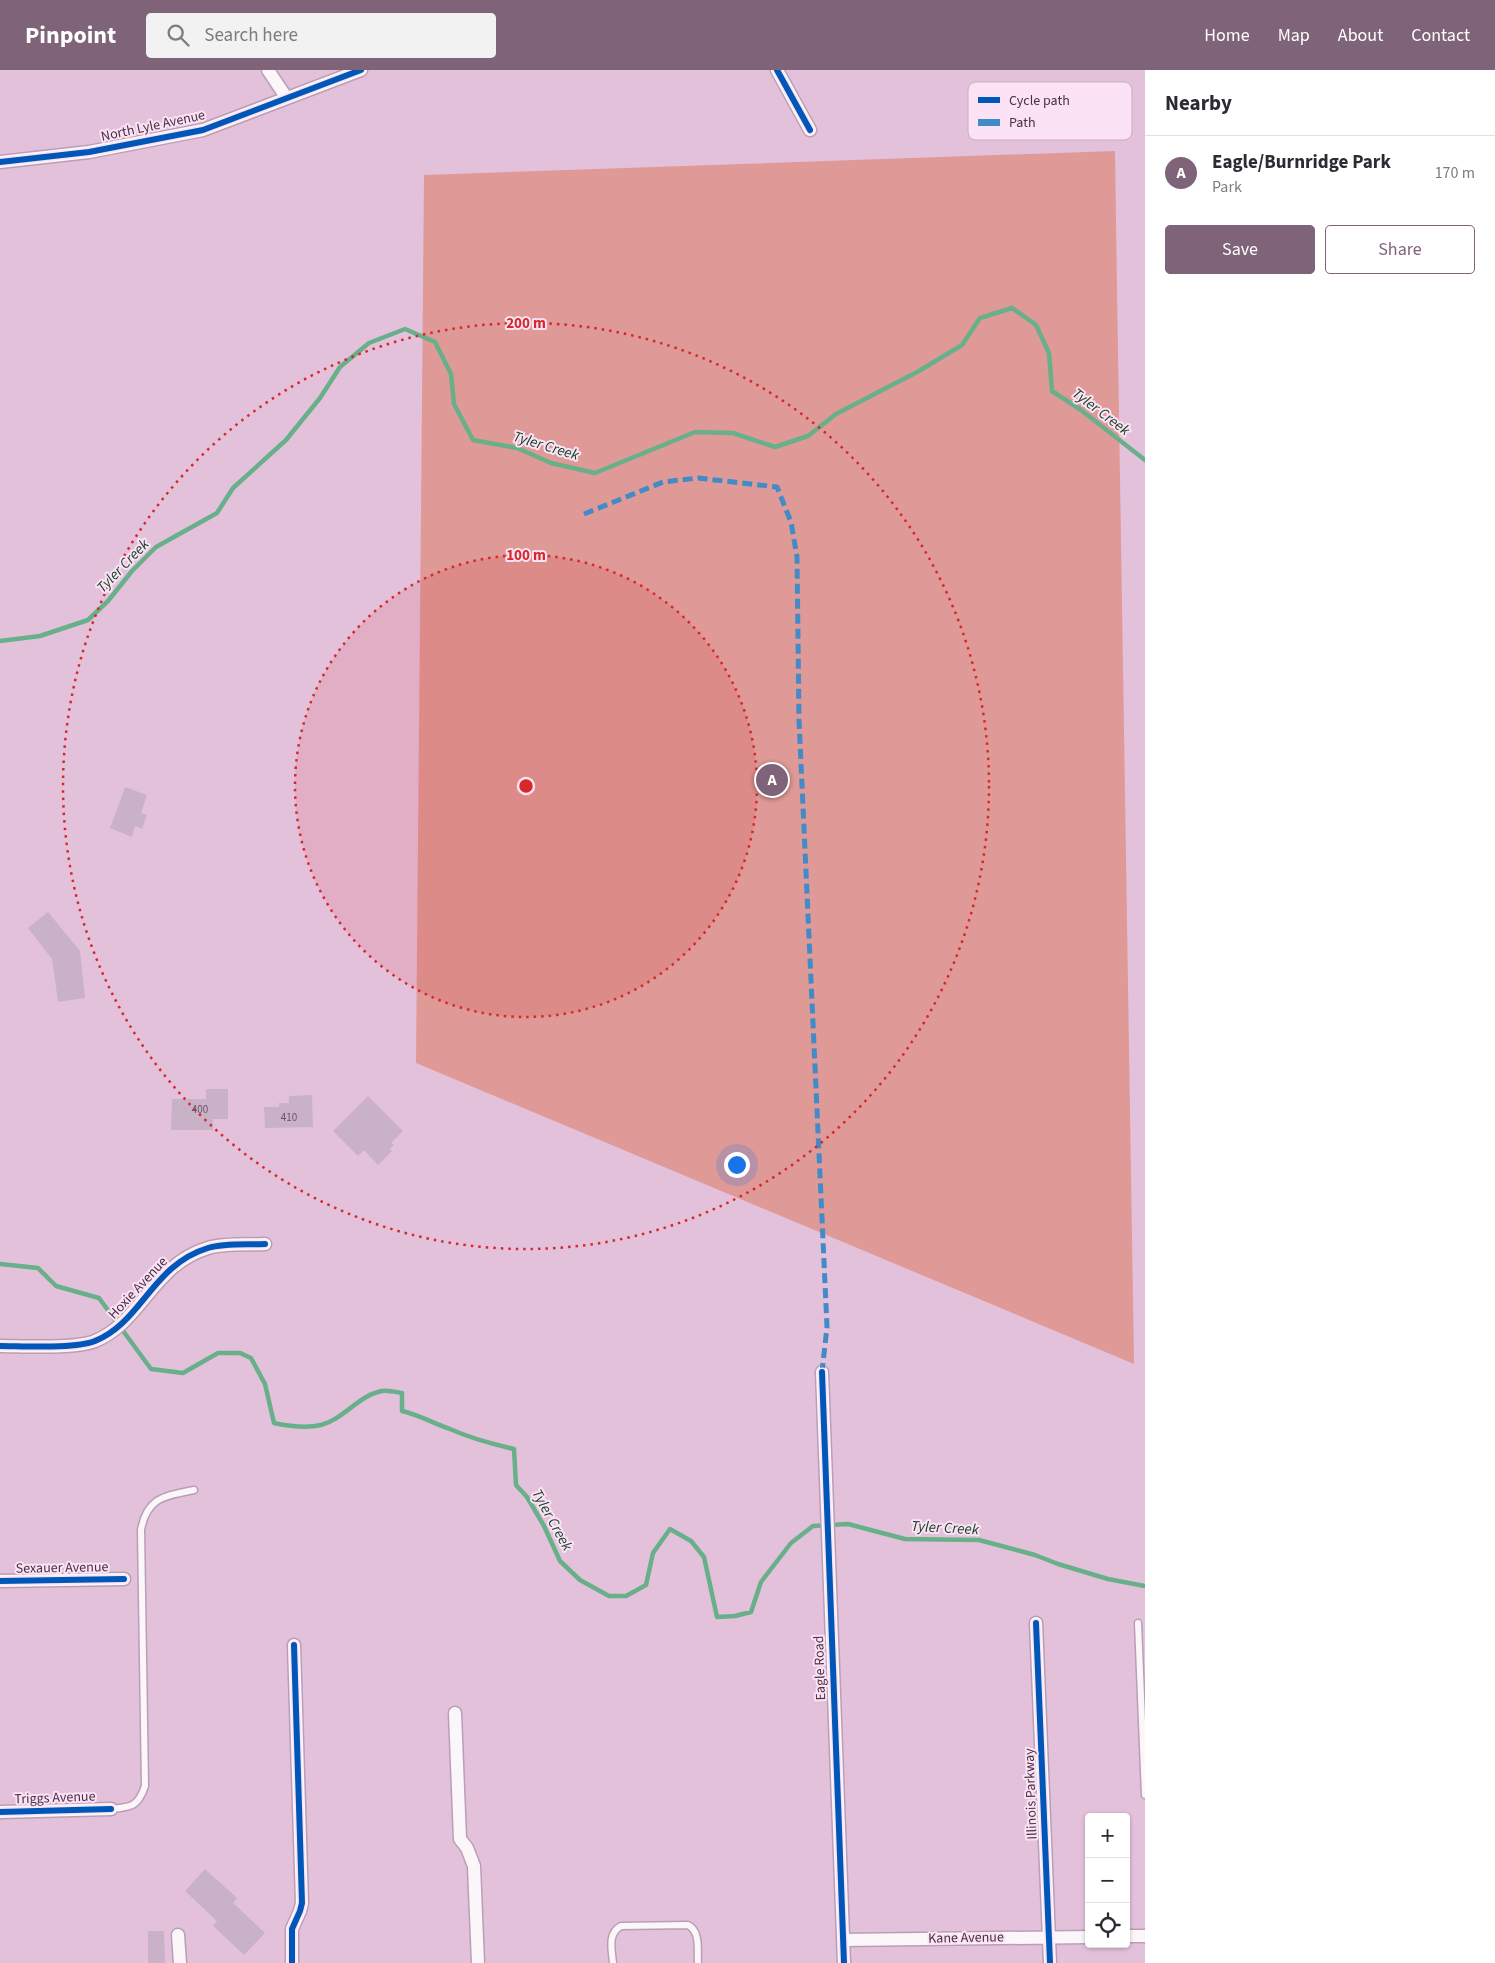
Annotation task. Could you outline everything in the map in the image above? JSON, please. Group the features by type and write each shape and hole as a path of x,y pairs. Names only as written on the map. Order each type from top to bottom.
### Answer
{"street":[{"path":"268,70 286,97"},
{"name":"North Lyle Avenue","path":"0,162 89,152 203,130 361,70"},
{"path":"777,70 810,130"},
{"name":"Hoxie Avenue","path":"0,1346 86,1344 115,1331 155,1284 186,1257 209,1248 265,1244"},
{"name":"Eagle Road","path":"822,1372 844,1963"},
{"name":"Sexauer Avenue","path":"0,1581 124,1579"},
{"name":"Illinois Parkway","path":"1036,1623 1050,1963"},
{"path":"292,1963 292,1929 302,1902 294,1645"},
{"path":"455,1713 460,1839 467,1848 474,1866 478,1963"},
{"name":"Triggs Avenue","path":"0,1812 111,1809"},
{"path":"178,1935 180,1963"},
{"path":"1130,1936 1145,1936"},
{"name":"Kane Avenue","path":"843,1940 1085,1937"}],"lane":[{"path":"111,1809 136,1804 145,1786 141,1530 143,1520 146,1511 156,1500 168,1495 194,1490"},
{"path":"1138,1623 1145,1795"},
{"path":"613,1963 612,1936 615,1929 621,1926 688,1925 693,1927 697,1935 698,1963"}],"shaded area":[{"path":"1115,151 1134,1364 416,1063 424,175"}],"building":[{"path":"125,787 147,795 141,813 147,815 142,829 135,826 132,837 110,828"},
{"path":"48,912 80,951 85,998 58,1002 52,959 28,928"},
{"path":"206,1089 228,1089 228,1119 213,1119 213,1130 171,1130 172,1099 206,1099"},
{"path":"312,1095 313,1127 265,1128 264,1107 279,1107 279,1103 289,1103 289,1096"},
{"path":"368,1096 403,1131 391,1143 394,1145 390,1149 392,1151 378,1165 364,1150 358,1156 333,1131"},
{"path":"205,1869 237,1898 233,1903 265,1933 244,1955 213,1926 217,1921 185,1891"},
{"path":"148,1931 164,1931 165,1963 148,1963"}],"waterway":[{"name":"Tyler Creek","path":"0,641 40,636 88,620 108,601 132,571 156,547 217,513 233,488 286,440 320,398 340,367 369,343 405,329 435,342 451,374 454,404 473,440 517,448 551,463 595,473 695,432 733,433 775,447 808,436 836,414 919,371 962,345 980,318 1012,308 1036,325 1049,353 1052,391 1081,410 1145,460"},
{"name":"Tyler Creek","path":"0,1264 38,1268 56,1286 99,1298 151,1369 183,1373 218,1353 240,1353 251,1358 265,1384 274,1423 303,1427 321,1425 337,1418 366,1397 374,1393 389,1391 402,1393 402,1411 473,1438 514,1449 516,1485 527,1497 544,1526 560,1561 580,1580 609,1596 626,1596 646,1585 653,1553 670,1529 691,1541 704,1557 717,1617 735,1616 751,1612 761,1582 791,1543 813,1526 848,1524 905,1539 979,1540 1035,1555 1108,1579 1145,1586"}],"marked path":[{"path":"584,514 663,482 698,478 777,487 791,522 797,557 799,720 827,1327 822,1372"}],"cycle path":[{"path":"0,162 89,152 203,130 361,70"},
{"path":"777,70 810,130"},
{"path":"0,1346 63,1346 86,1344 95,1341 125,1321 160,1280 173,1267 189,1256 215,1246 265,1244"},
{"path":"822,1372 844,1963"},
{"path":"0,1581 124,1579"},
{"path":"1036,1623 1050,1963"},
{"path":"292,1963 292,1929 302,1903 294,1645"},
{"path":"0,1812 111,1809"}],"place":[{"name":"Eagle/Burnridge Park","path":"772,780"}]}
